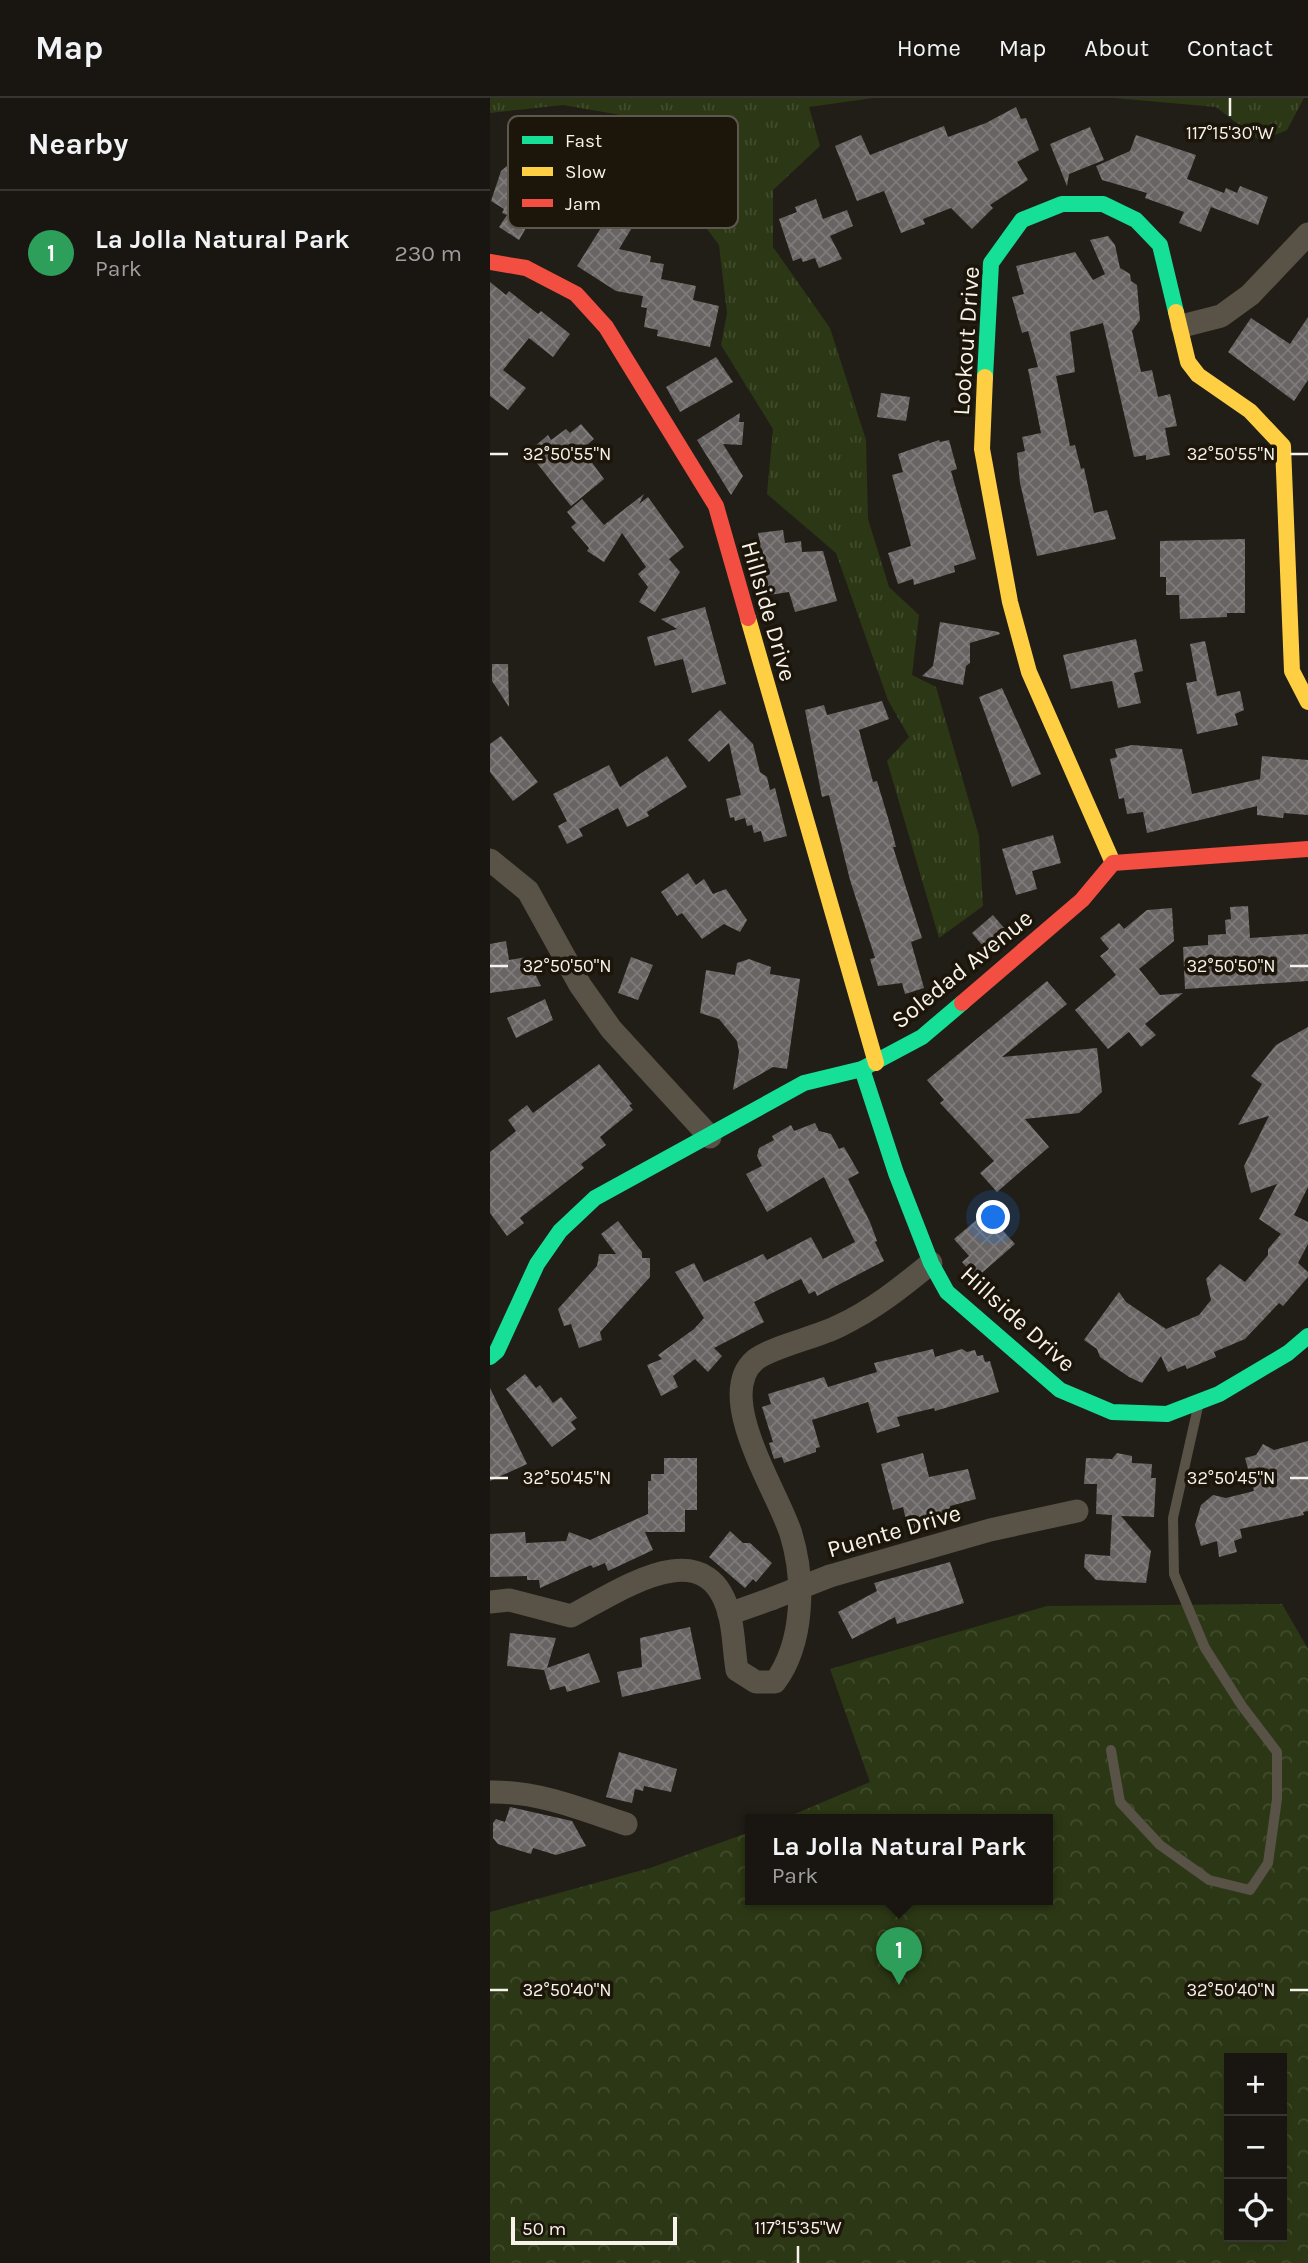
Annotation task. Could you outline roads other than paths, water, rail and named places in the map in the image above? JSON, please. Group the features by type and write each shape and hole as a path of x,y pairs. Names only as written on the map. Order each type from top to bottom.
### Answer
{"street":[{"name":"Lookout Drive","path":"1113,863 1029,672 1010,602 982,449 991,263 1022,220 1062,204 1103,204 1136,220 1160,245 1182,326 1188,362 1198,374 1250,411 1283,446 1292,671 1308,702"},
{"path":"1182,326 1221,316 1250,295 1308,234"},
{"name":"Hillside Drive","path":"490,262 526,268 576,294 606,327 716,506 896,1173 932,1263 947,1292 1060,1390 1112,1412 1167,1413 1219,1394 1288,1353 1308,1336"},
{"path":"1113,863 1171,861 1308,849"},
{"path":"490,860 528,891 580,985 611,1030 710,1137"},
{"name":"Soledad Avenue","path":"490,1357 498,1351 537,1264 560,1231 594,1198 710,1137 804,1083 869,1066 922,1037 1082,901 1113,863"},
{"path":"490,1602 509,1600 571,1616 652,1575 684,1568 705,1576 729,1614 737,1670 756,1682 775,1682 789,1662 800,1601 792,1536 742,1415 740,1383 755,1360 839,1326 888,1299 932,1263"},
{"name":"Puente Drive","path":"729,1614 830,1576 990,1530 1077,1511"},
{"path":"490,1792 512,1792 550,1799 626,1825"}],"lane":[{"path":"1111,1750 1120,1802 1160,1845 1209,1880 1250,1890 1268,1863 1277,1799 1278,1752 1242,1706 1205,1648 1174,1574 1173,1518 1199,1401"}],"place":[{"name":"La Jolla Natural Park","path":"899,1985"}]}
